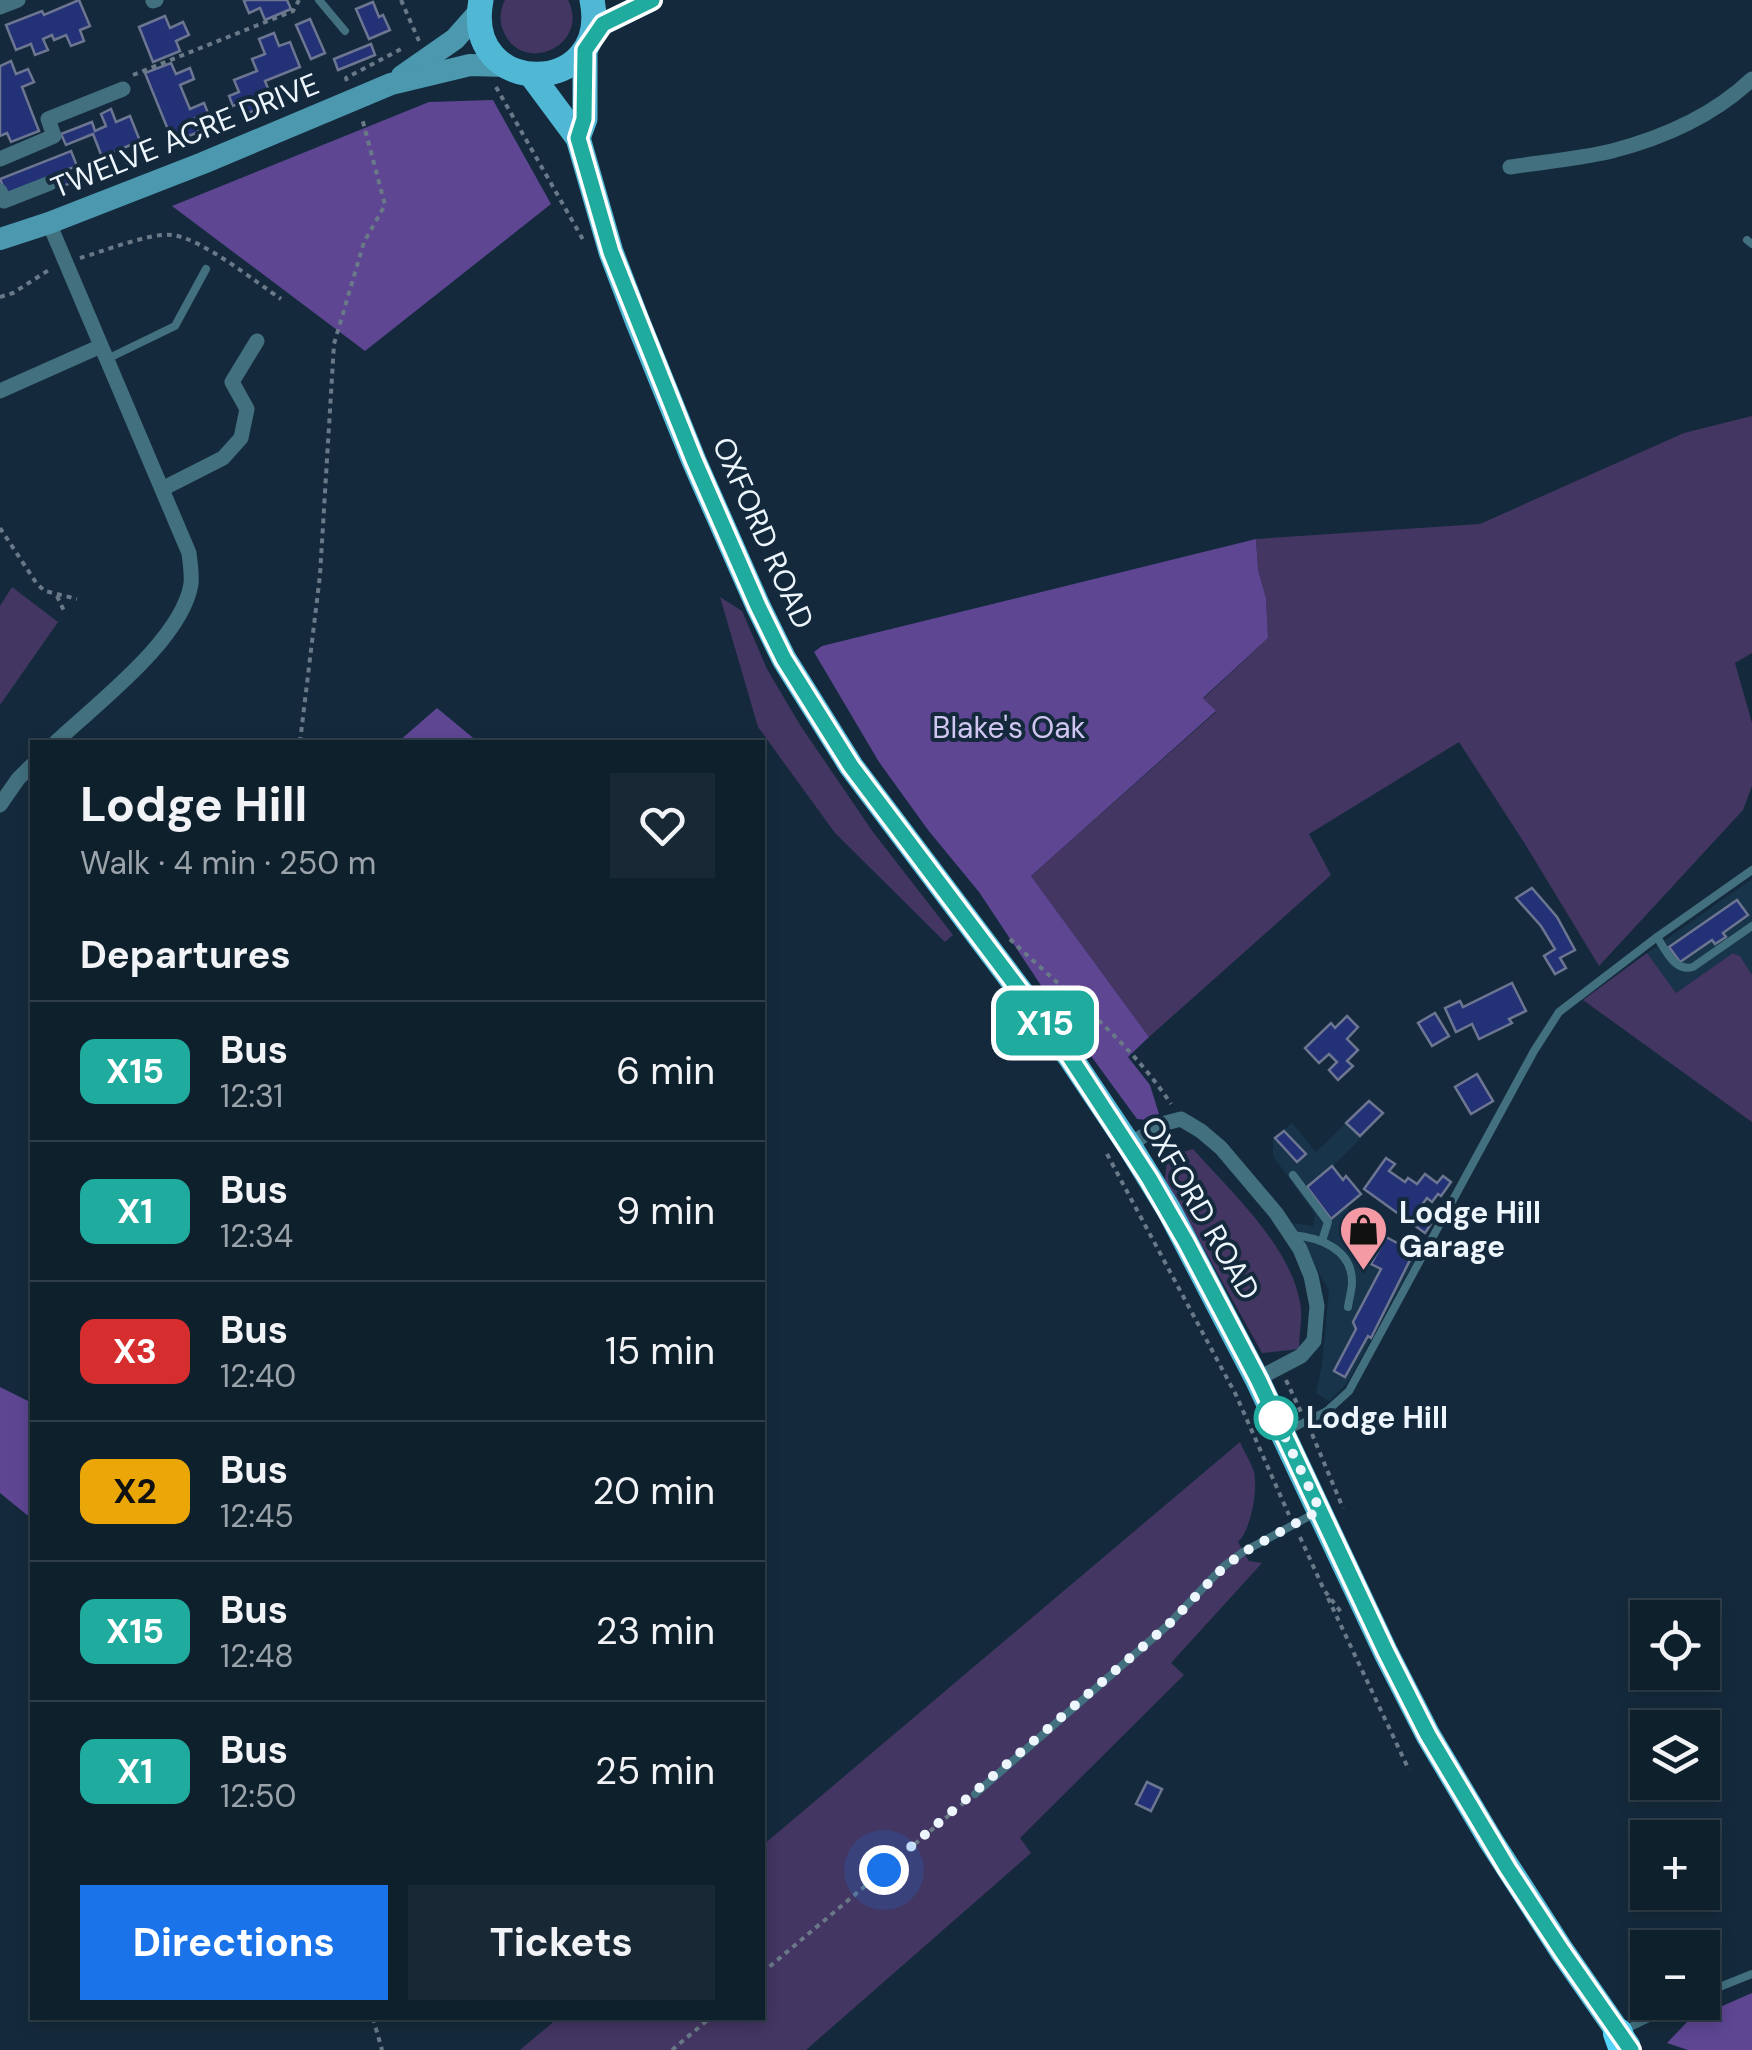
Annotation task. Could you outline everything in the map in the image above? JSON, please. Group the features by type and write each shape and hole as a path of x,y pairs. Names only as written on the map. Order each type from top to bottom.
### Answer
{"main road":[{"name":"OXFORD ROAD","path":"578,138 584,119 589,44 595,20 592,0"},
{"path":"480,6 479,28 493,56 505,66 532,76 552,74 571,65 589,44"},
{"name":"OXFORD ROAD","path":"532,76 578,138 611,252 644,338 702,479 784,659 861,780 1070,1057 1129,1145 1269,1373 1294,1427 1320,1510 1428,1735 1501,1857 1624,2044"}],"street":[{"path":"0,7 18,0"},
{"path":"589,44 603,24 652,0"},
{"name":"TWELVE ACRE DRIVE","path":"390,84 455,39 480,6"},
{"name":"TWELVE ACRE DRIVE","path":"0,239 203,163 390,84 470,65 505,66"},
{"path":"1510,168 1611,151 1680,128 1736,94 1752,79"},
{"path":"0,159 54,136 48,119 122,89"},
{"path":"0,191 4,200 50,183"},
{"path":"49,223 189,553 191,584 174,626 152,654 58,740"},
{"path":"162,489 223,458 241,438 247,409 232,382 257,341"},
{"path":"0,391 104,353"},
{"path":"0,805 30,767"},
{"path":"1129,1145 1162,1124 1181,1119 1202,1131 1276,1213 1300,1249 1317,1306 1314,1341 1301,1356 1269,1373"}],"lane":[{"path":"319,0 346,31"},
{"path":"104,353 174,326 206,269"},
{"path":"1294,1427 1328,1411 1348,1391 1559,1012 1752,870"},
{"path":"1657,938 1675,963 1686,969 1752,926"},
{"path":"1293,1175 1328,1222 1322,1241"},
{"path":"1291,1235 1314,1237 1333,1247 1352,1278 1348,1307"},
{"path":"975,1794 1168,1625 1224,1567 1320,1510"},
{"path":"1720,1987 1752,1974"},
{"path":"1624,2044 1658,2020"}],"path":[{"path":"122,89 127,77 293,11 299,0"},
{"path":"348,84 346,78 420,43 401,0"},
{"path":"300,740 320,575 334,344 364,242 386,206 361,114"},
{"path":"0,297 65,262 172,234 201,246 282,299"},
{"path":"0,528 45,592 77,599"},
{"path":"57,596 65,613"},
{"path":"1000,930 1154,1078 1181,1119"},
{"path":"1269,1373 1294,1427 1313,1438"},
{"path":"1294,1524 1312,1564"},
{"path":"1324,1590 1410,1770"},
{"path":"765,1970 975,1794"},
{"path":"373,2020 382,2050"},
{"path":"672,2050 708,2020"}],"shaded area":[{"path":"505,0 568,0 573,16 570,31 551,50 524,52 512,44 503,30"},
{"path":"1752,416 1752,653 1735,663 1752,723 1752,786 1743,810 1599,966 1459,742 1309,834 1331,875 1149,1037 1031,876 1216,712 1203,699 1268,638 1256,539 1480,524 1684,433"},
{"path":"12,587 58,622 0,705 0,606"},
{"path":"720,597 742,611 767,669 800,725 873,832 953,935 945,942 835,833 758,727"},
{"path":"1752,879 1752,975 1740,956 1733,953 1676,993 1647,953"},
{"path":"1647,953 1676,993 1733,953 1740,956 1752,975 1752,1122 1583,1000"},
{"name":"Lodge Hill Garage","path":"1292,1123 1316,1152 1346,1123 1362,1137 1333,1166 1361,1194 1347,1207 1386,1237 1418,1254 1347,1383 1329,1401 1316,1393 1329,1291 1293,1223 1313,1226 1315,1214 1273,1156 1273,1139"},
{"path":"1193,1149 1257,1220 1284,1260 1300,1302 1299,1349 1262,1353 1165,1179 1167,1157"},
{"path":"1240,1442 1254,1472 1255,1489 1250,1519 1238,1542 1249,1561 1262,1563 1171,1663 1184,1675 1020,1838 1031,1853 806,2050 520,2050 556,2020 765,2020 765,1843"}],"green space":[{"path":"493,100 551,204 365,351 172,206 429,102"},
{"name":"Blake's Oak","path":"1256,539 1268,638 1203,698 1216,711 1031,876 1149,1037 1128,1057 1150,1085 1159,1114 1147,1120 1137,1119 1056,1008 979,892 879,762 814,652 822,646"},
{"path":"437,708 476,740 400,740"},
{"path":"0,1387 30,1402 30,1517 0,1493"},
{"path":"1752,1993 1752,2050 1688,2050 1667,2043 1690,2020 1720,2020 1720,2007"}],"building":[{"path":"79,0 90,26 80,30 84,41 71,46 66,35 54,40 52,35 43,39 48,50 35,55 31,44 16,50 6,25"},
{"path":"287,0 291,9 265,20 260,8 249,13 244,1"},
{"path":"373,2 390,30 369,39 356,9"},
{"path":"165,16 170,28 183,22 189,35 176,41 180,51 153,62 139,27"},
{"path":"310,19 325,53 311,59 296,25"},
{"path":"274,33 279,46 290,42 300,67 265,81 274,103 248,113 244,102 233,106 229,96 239,92 234,80 257,71 252,59 265,54 259,39"},
{"path":"371,44 375,55 338,70 334,59"},
{"path":"11,61 16,74 28,69 34,82 22,87 39,131 11,142 7,133 0,136 0,66"},
{"path":"171,63 176,74 190,68 194,79 180,85 190,109 204,103 208,113 194,119 199,132 173,142 145,73"},
{"path":"111,109 116,122 130,116 140,141 102,157 93,134 66,145 61,134 92,122 95,131 106,126 101,114"},
{"path":"71,151 77,166 69,169 74,182 60,187 55,175 6,194 0,179"},
{"path":"1532,888 1557,917 1575,950 1560,958 1566,968 1555,974 1544,956 1555,949 1516,898"},
{"path":"1737,900 1748,915 1723,933 1726,937 1715,944 1712,940 1680,962 1669,947"},
{"path":"1512,983 1526,1011 1509,1019 1512,1023 1479,1039 1472,1024 1456,1032 1445,1008 1460,1001 1463,1007"},
{"path":"1435,1013 1449,1036 1432,1046 1418,1023"},
{"path":"1347,1016 1358,1027 1347,1039 1358,1050 1347,1061 1353,1066 1338,1080 1329,1070 1337,1062 1329,1054 1319,1063 1305,1048 1331,1023 1335,1028"},
{"path":"1477,1074 1493,1101 1471,1114 1455,1087"},
{"path":"1369,1101 1383,1113 1360,1136 1346,1123"},
{"path":"1284,1131 1306,1154 1297,1162 1275,1138"},
{"path":"1386,1158 1395,1164 1389,1171 1405,1182 1408,1178 1417,1184 1425,1174 1437,1183 1443,1176 1451,1182 1432,1202 1427,1198 1416,1213 1431,1224 1425,1233 1364,1189"},
{"path":"1332,1166 1361,1194 1331,1219 1307,1187"},
{"path":"1386,1237 1414,1252 1371,1338 1368,1336 1345,1377 1334,1371 1356,1329 1353,1322 1381,1269 1371,1264"},
{"path":"1147,1782 1162,1789 1151,1811 1136,1804"}],"bus line":[{"name":"X15","path":"652,0 603,24 585,50 584,119 578,138 611,252 694,460 758,606 784,659 851,766 1070,1057 1149,1178 1258,1379 1428,1735 1508,1869 1631,2050"}],"place":[{"name":"Lodge Hill Garage","path":"1364,1272"},
{"name":"Lodge Hill","path":"1276,1418"}],"route":[{"path":"884,1870 1168,1625 1224,1567 1320,1510 1270,1406 1276,1418"}]}
